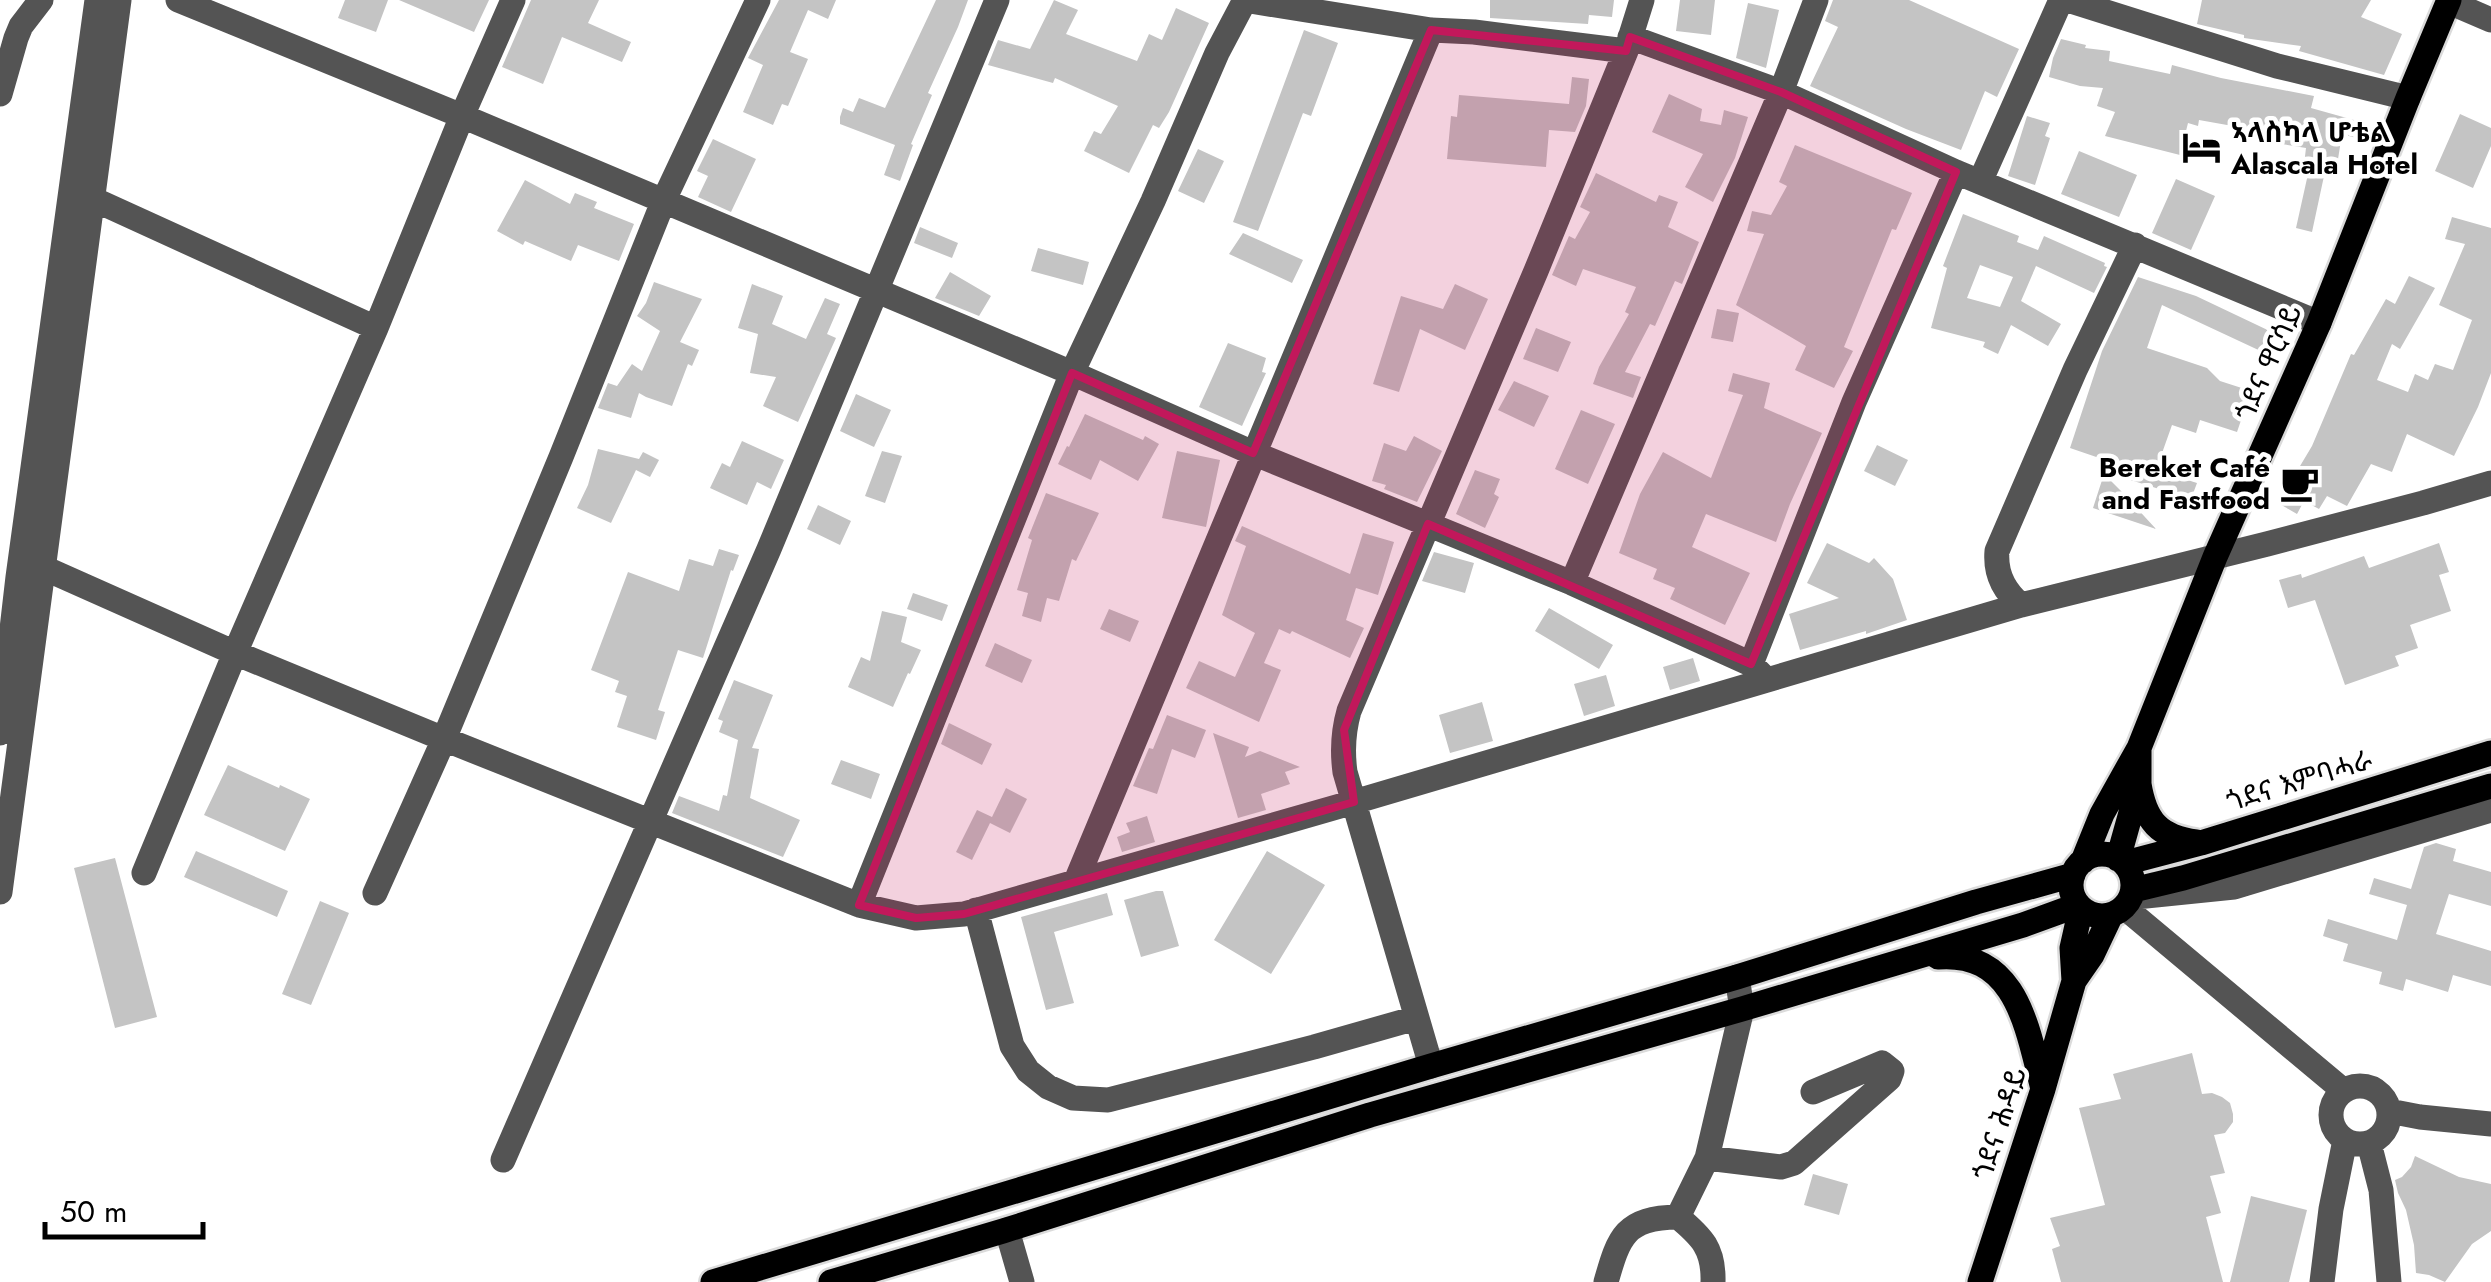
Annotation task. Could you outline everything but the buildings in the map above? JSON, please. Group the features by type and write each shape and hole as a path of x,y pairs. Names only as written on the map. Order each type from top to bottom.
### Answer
{"main road":[{"name":"ጎደና ዋርሳይ","path":"2139,748 2215,557 2319,323 2449,1"},
{"path":"2122,861 2139,784 2139,748"},
{"path":"2074,981 2072,948 2079,907 2071,891 2102,814 2139,748"},
{"name":"ጎደና እምባሓራ","path":"2122,861 2201,842 2491,753"},
{"path":"2139,784 2145,809 2160,830 2172,838 2201,842"},
{"path":"830,1282 1370,1115 1742,1009 2079,907 2100,916 2125,903 2258,856 2491,786"},
{"path":"713,1282 1737,977 1976,902 2078,868 2094,855 2107,854 2122,861 2133,880 2125,903 2074,981"},
{"path":"1908,960 1947,956 1971,960 2008,986 2027,1026 2043,1089"},
{"name":"ጎደና ሕዳይ","path":"1980,1282 2074,981"}],"street":[{"path":"0,94 21,26 42,0"},
{"path":"0,733 9,577 97,0"},
{"path":"0,892 119,0"},
{"path":"178,0 876,290 1253,453 1572,583 1759,672"},
{"path":"144,873 513,0"},
{"path":"375,894 562,457 663,202 758,0"},
{"path":"503,1160 769,549 997,0"},
{"path":"859,905 1072,373 1217,53 1245,0 1350,8 1431,30 1628,44 1781,92 1968,177 2319,323"},
{"path":"1432,1066 1354,802 1342,751 1344,730 1628,44 1642,0"},
{"path":"1572,583 1781,92 1816,0"},
{"path":"1759,672 1854,402 1968,177 2064,0 2277,66 2408,98"},
{"path":"2449,1 2491,20"},
{"path":"1076,881 1431,30"},
{"path":"93,199 376,328"},
{"path":"2022,606 2001,580 1997,551 2075,370 2135,246"},
{"path":"44,568 235,653 444,739 859,905 916,918 976,910 1354,802 1759,672 2423,504 2491,483"},
{"path":"2125,903 2234,887 2491,810"},
{"path":"2125,903 2344,1091"},
{"path":"976,910 1012,1046 1028,1071 1048,1087 1074,1098 1108,1100 1416,1018"},
{"path":"1678,1217 1707,1158 1742,1009 1737,977"},
{"path":"1707,1158 1781,1168 1794,1163 1889,1079 1892,1071 1882,1063 1813,1092"},
{"path":"2360,1086 2376,1090 2390,1111 2388,1125 2380,1136 2357,1141 2338,1134 2332,1116 2337,1098 2360,1086"},
{"path":"2390,1111 2491,1124"},
{"path":"2325,1281 2331,1209 2357,1141"},
{"path":"2357,1141 2381,1190 2389,1282"},
{"path":"1606,1282 1616,1246 1630,1228 1660,1217 1678,1217 1706,1243 1713,1264 1713,1282"},
{"path":"1006,1230 1022,1282"}],"highlighted area":[{"path":"1431,30 1626,51 1630,37 1781,92 1956,172 1751,664 1428,524 1344,730 1354,802 964,914 916,918 859,905 1072,373 1253,453"}],"place":[{"name":"ኣላስካላ ሆቴል Alascala Hotel","path":"2201,148"},
{"name":"Bereket Café and Fastfood","path":"2300,483"}]}
